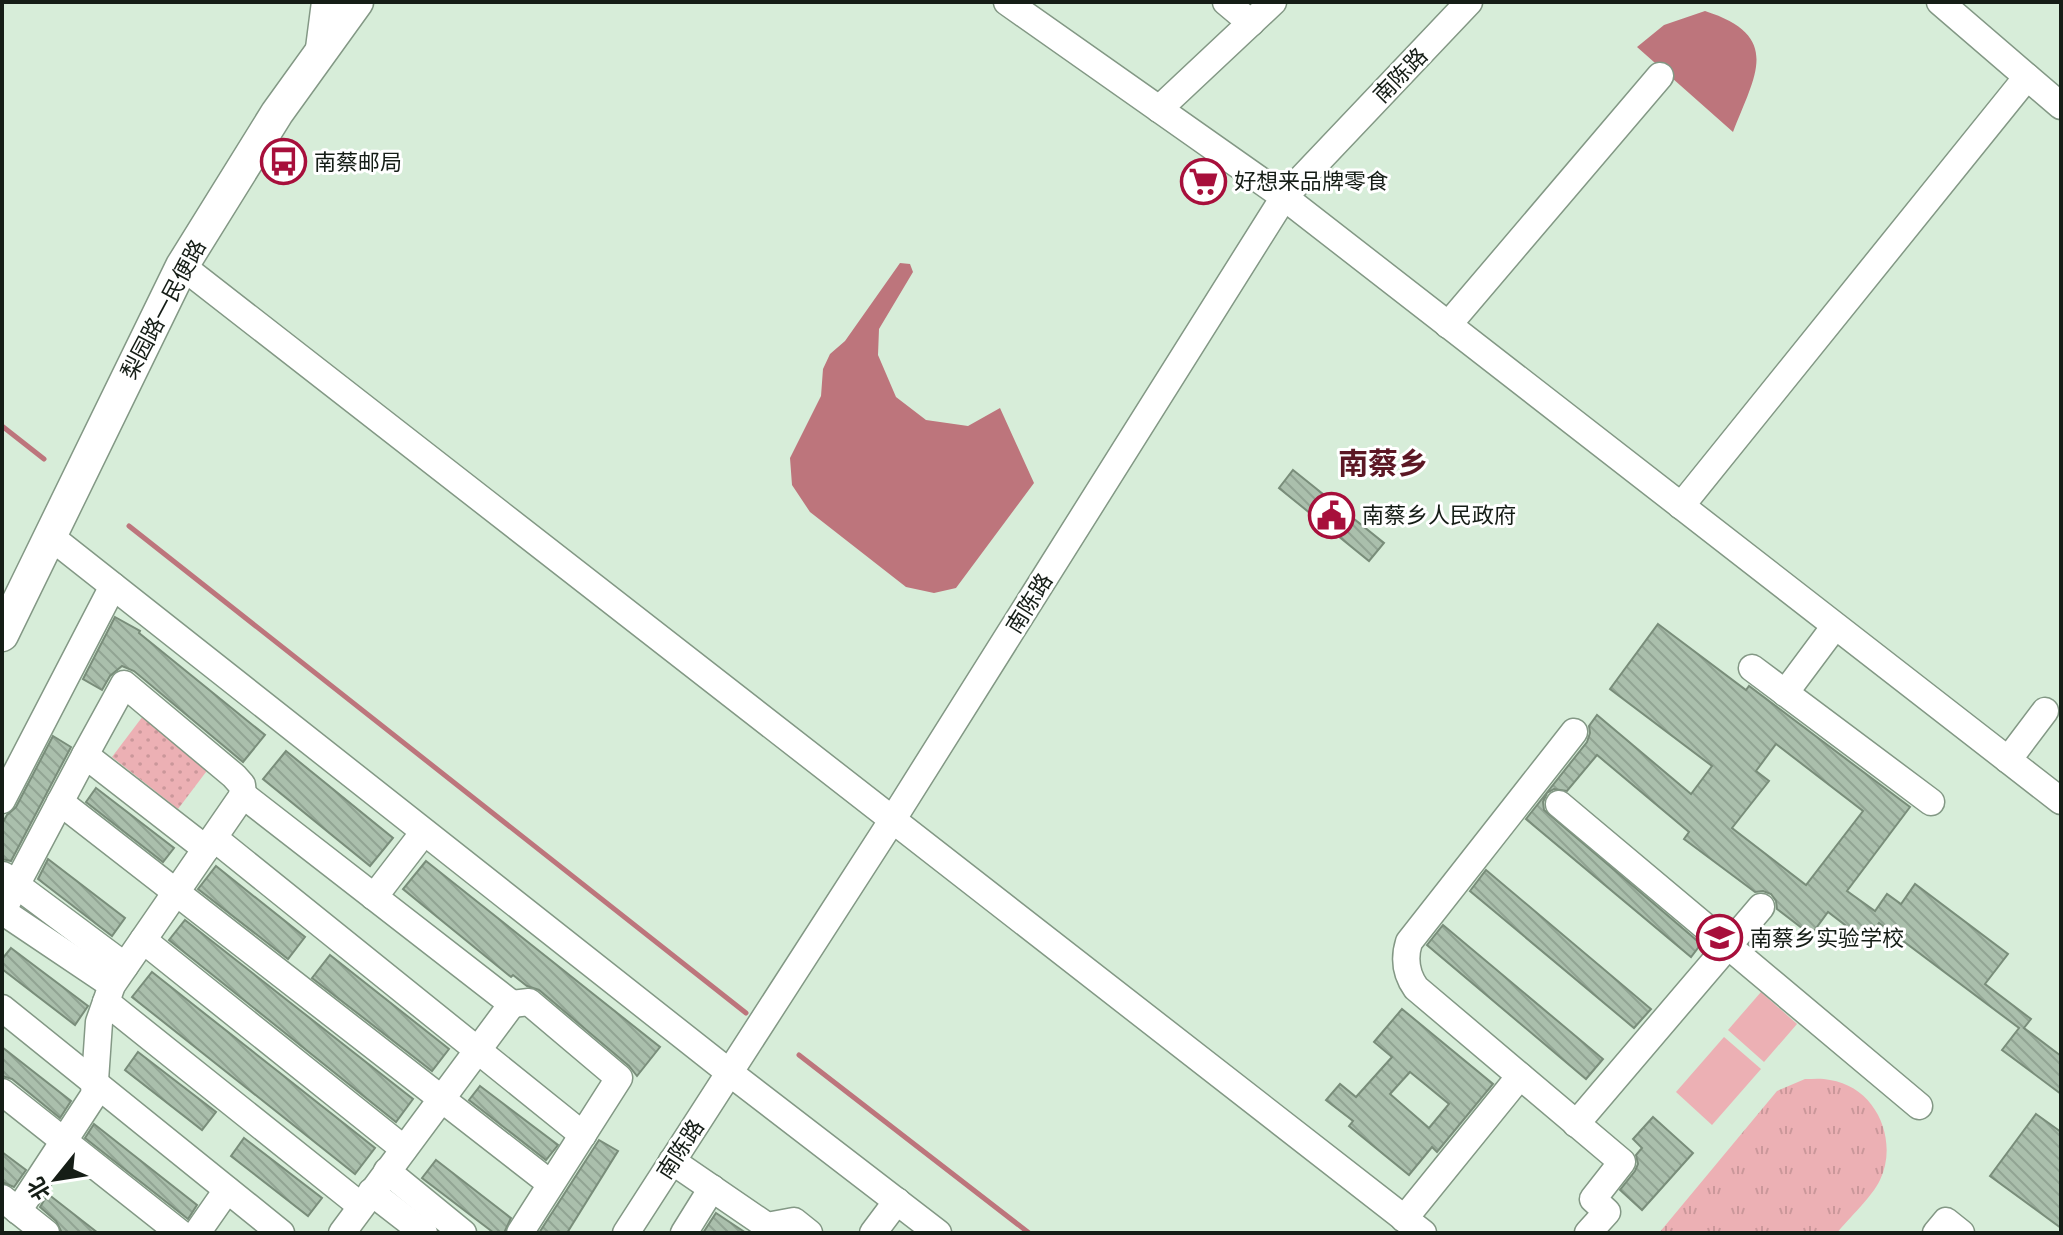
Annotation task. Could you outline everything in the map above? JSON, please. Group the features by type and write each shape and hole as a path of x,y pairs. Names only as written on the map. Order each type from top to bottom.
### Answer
{"main road":[{"name":"梨园路一民便路","path":"2,635 182,266 277,113 357,2"}],"street":[{"path":"318,56 325,2"},
{"path":"1007,2 1284,197 2061,801"},
{"path":"1226,2 1251,23"},
{"path":"1159,109 1273,2"},
{"name":"南陈路","path":"626,1233 893,819 1284,197 1469,2"},
{"path":"1940,2 2061,106"},
{"path":"1448,325 1660,76"},
{"path":"1681,506 2027,77"},
{"path":"182,266 1414,1226 1520,1076"},
{"path":"51,537 730,1073 938,1233"},
{"path":"2,800 113,586"},
{"path":"1785,693 1835,626"},
{"path":"1752,668 1931,802"},
{"path":"46,1233 10,1205 64,1141 94,1095 99,1022 114,984 243,795 242,785 234,776 124,684 60,802 10,879 2,912 114,984"},
{"path":"2008,760 2045,711"},
{"path":"1574,732 1409,942 1406,951 1408,972 1416,988 1622,1162 1593,1199 1607,1212 1588,1233"},
{"path":"85,755 210,844 478,1050 583,1135"},
{"path":"243,795 512,1004 529,1002 619,1078 520,1233"},
{"path":"60,802 551,1184"},
{"path":"1559,804 1919,1106"},
{"path":"374,897 424,832"},
{"path":"10,879 114,984 366,1199 424,1233"},
{"path":"1576,1124 1761,907"},
{"path":"143,940 404,1149"},
{"path":"342,1233 512,1004"},
{"path":"2,1008 281,1233"},
{"path":"2,1092 180,1233"},
{"path":"672,1161 767,1226 794,1221 809,1233"},
{"path":"387,1171 463,1233"},
{"path":"684,1233 712,1188"},
{"path":"197,1233 227,1190"},
{"path":"873,1233 897,1201"},
{"path":"1936,1233 1946,1221 1961,1233"}],"green space":[{"path":"143,716 209,768 178,809 112,757"},
{"path":"1761,992 1797,1024 1764,1062 1728,1030"},
{"path":"1724,1037 1761,1069 1712,1125 1676,1092"},
{"path":"1805,1079 1830,1080 1860,1093 1871,1104 1885,1133 1887,1148 1880,1180 1837,1233 1659,1233 1777,1091"}],"shaded area":[{"path":"1705,11 1730,21 1745,32 1754,45 1754,75 1733,132 1637,47 1664,25"},
{"path":"900,263 910,264 913,272 879,329 878,355 896,397 926,420 968,426 1000,408 1034,483 956,588 934,593 906,587 810,512 792,485 790,458 821,396 823,369 830,354 845,341"}],"building":[{"name":"南蔡乡人民政府","path":"1293,470 1384,543 1369,561 1279,488"},
{"path":"115,617 140,631 265,735 243,762 134,671 122,666 110,676 102,690 83,679"},
{"path":"1658,624 1746,690 1749,686 1910,807 1847,891 1875,911 1887,894 1901,904 1915,884 2008,954 1985,984 2031,1019 2024,1028 2061,1056 2061,1094 2002,1050 2019,1028 1879,923 1866,941 1828,912 1811,935 1777,909 1771,894 1755,892 1684,839 1689,832 1597,755 1567,791 1554,789 1547,793 1544,810 1701,944 1691,957 1526,819 1587,742 1589,726 1597,715 1691,794 1712,766 1610,689","holes":["1776,744 1863,811 1806,885 1732,828 1769,781 1756,771"]},
{"path":"53,736 71,747 11,861 2,859 2,824 16,807"},
{"path":"286,751 393,838 370,866 263,779"},
{"path":"96,788 174,848 163,862 86,802"},
{"path":"48,859 125,918 112,936 38,879"},
{"path":"426,861 660,1047 637,1076 539,990 527,986 513,975 511,977 403,889"},
{"path":"216,866 305,937 288,959 198,889"},
{"path":"1486,870 1651,1009 1634,1028 1470,891"},
{"path":"185,920 413,1099 396,1122 169,940"},
{"path":"1443,925 1603,1059 1586,1079 1427,945"},
{"path":"11,948 88,1006 75,1025 2,969 2,959"},
{"path":"330,955 449,1049 432,1071 312,978"},
{"path":"152,972 375,1148 355,1174 132,997"},
{"path":"1402,1009 1493,1084 1437,1152 1432,1147 1409,1175 1349,1126 1353,1121 1326,1100 1340,1084 1356,1097 1392,1057 1374,1042","holes":["1410,1072 1449,1104 1429,1128 1390,1094"]},
{"path":"2,1047 71,1101 60,1118 12,1079 2,1076"},
{"path":"138,1052 216,1112 202,1130 125,1070"},
{"path":"480,1086 558,1145 546,1160 469,1100"},
{"path":"2036,1114 2061,1132 2061,1228 1990,1176"},
{"path":"1653,1117 1693,1153 1642,1210 1620,1190 1638,1164 1636,1155 1642,1148 1633,1139"},
{"path":"94,1124 197,1205 188,1219 85,1138"},
{"path":"244,1138 322,1198 308,1216 231,1156"},
{"path":"599,1140 618,1151 567,1233 539,1233"},
{"path":"2,1152 26,1170 14,1187 2,1182"},
{"path":"436,1160 511,1218 504,1233 494,1233 422,1178"},
{"path":"48,1194 98,1233 62,1233 56,1221 40,1207"},
{"path":"716,1213 746,1233 703,1233"}],"waterway":[{"path":"2,426 44,459"},
{"path":"129,526 746,1013"},
{"path":"799,1055 1029,1233"}],"place":[{"name":"南蔡邮局","path":"283,162"},
{"name":"好想来品牌零食","path":"1203,181"},
{"name":"南蔡乡人民政府","path":"1331,515"},
{"name":"南蔡乡实验学校","path":"1719,938"}],"district":[{"name":"南蔡乡","path":"1383,464"}]}
